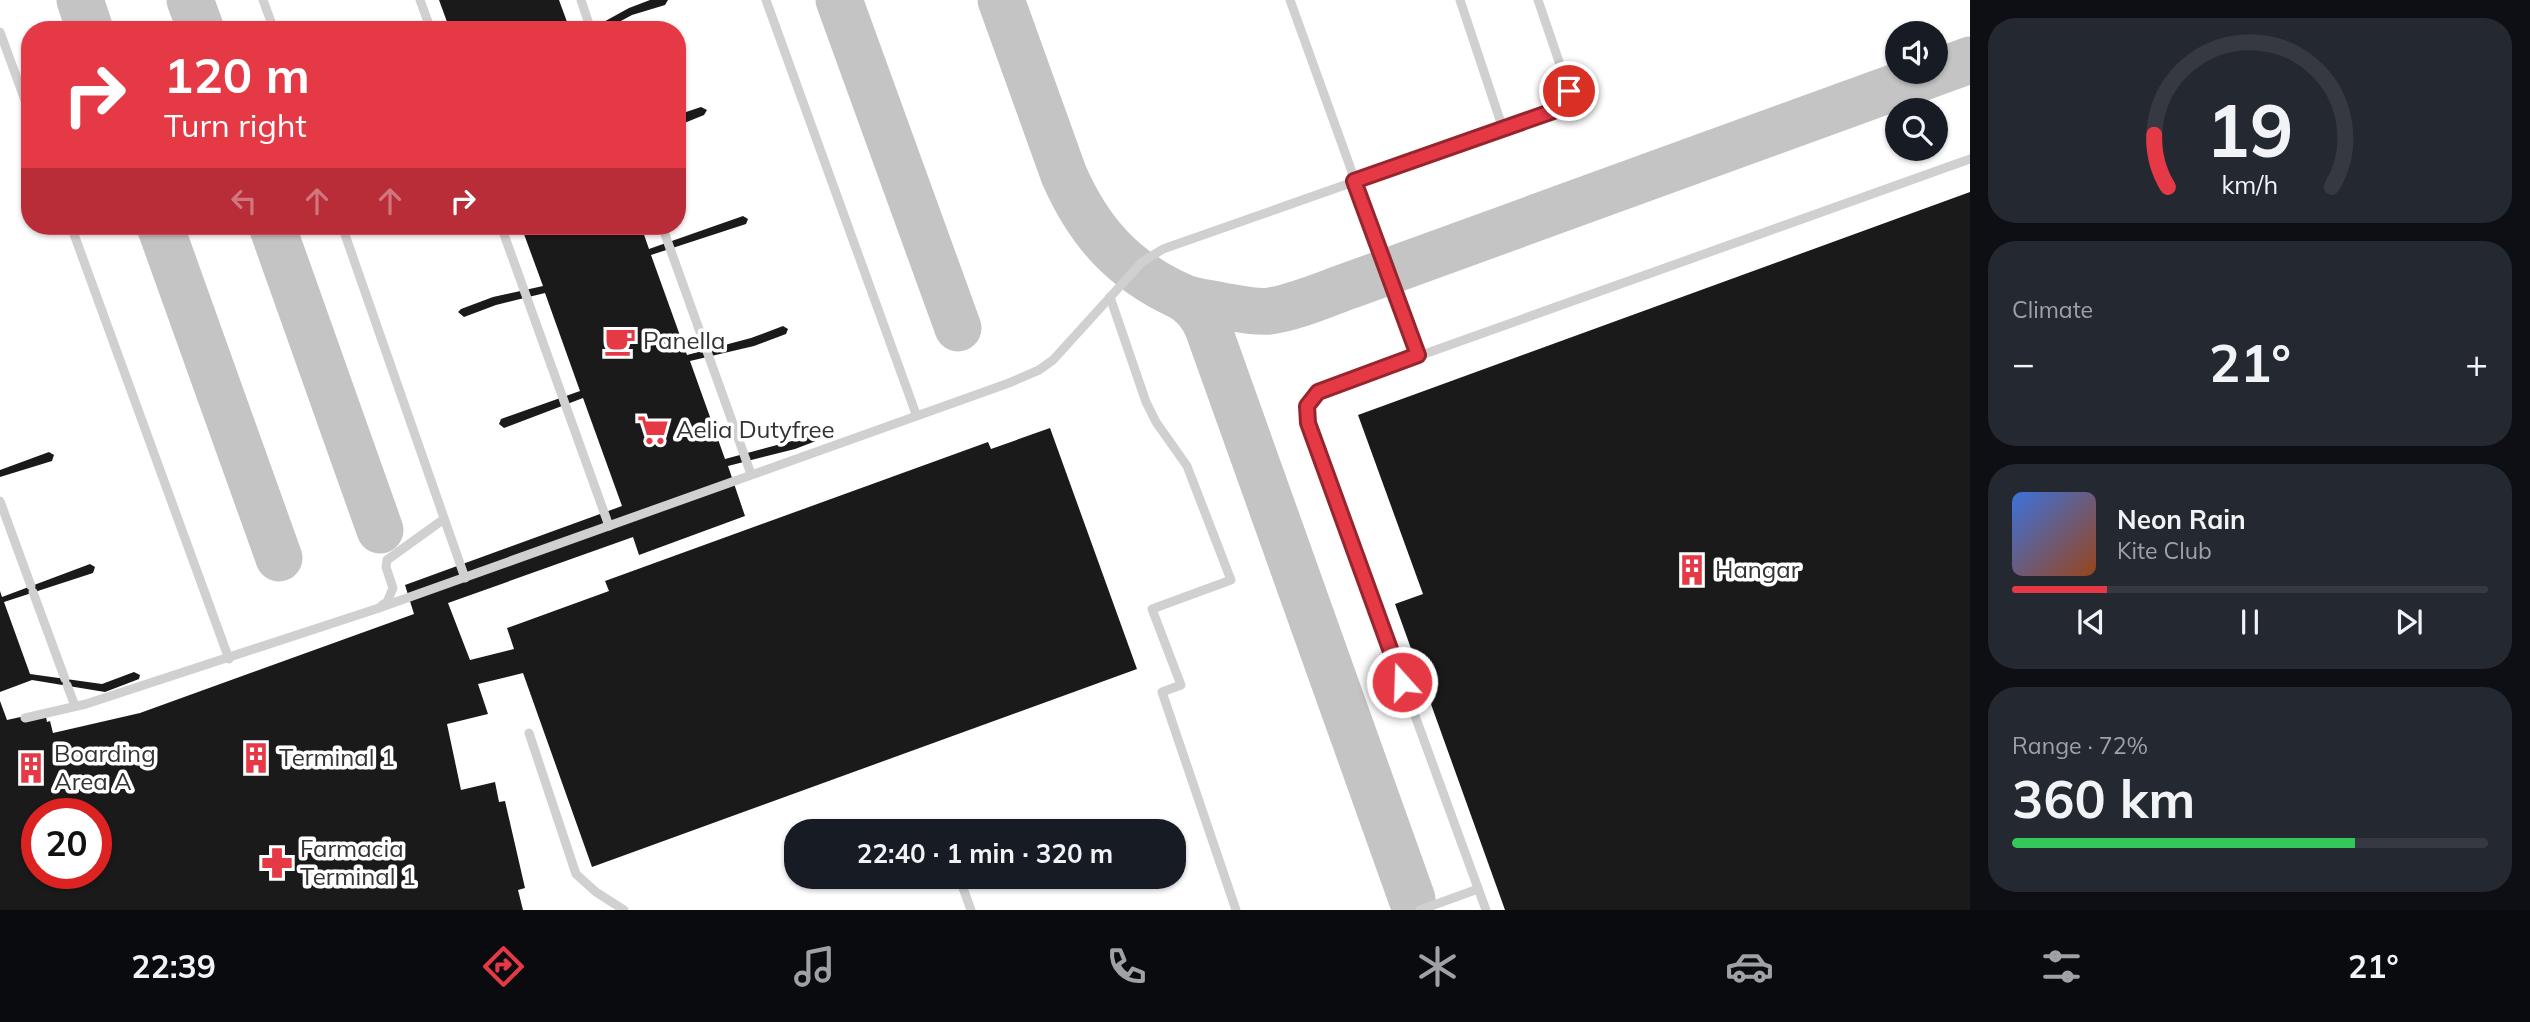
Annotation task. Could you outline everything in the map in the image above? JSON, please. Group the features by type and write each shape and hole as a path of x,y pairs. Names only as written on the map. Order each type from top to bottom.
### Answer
{"lane":[{"path":"263,0 271,21"},
{"path":"420,0 428,21"},
{"path":"580,0 588,21"},
{"path":"766,0 916,414"},
{"path":"1290,0 1418,355"},
{"path":"1460,0 1503,129"},
{"path":"25,718 75,706 229,659 376,609 1040,370 1053,360 1142,262 1163,249 1562,108 1570,100 1538,0"},
{"path":"0,32 21,89"},
{"path":"1486,910 1308,423 1307,406 1318,392 1970,159"},
{"path":"74,235 229,659"},
{"path":"345,235 465,578"},
{"path":"504,235 609,526"},
{"path":"665,235 751,474"},
{"path":"1110,297 1146,402 1156,422 1187,466 1231,580 1152,609 1181,685 1162,692 1236,910"},
{"path":"0,501 75,706"},
{"path":"376,609 387,601 393,588 386,567 387,560 444,519"},
{"path":"530,733 576,874 596,892 624,910"},
{"path":"963,889 971,910"},
{"path":"1420,910 1478,889"}],"building":[{"path":"439,0 559,0 567,21 447,21"},
{"path":"650,0 668,0 665,5 621,21 605,21"},
{"path":"701,107 707,110 704,115 686,122 686,112"},
{"name":"Hangar","path":"1970,192 1970,910 1505,910 1395,604 1423,594 1358,415"},
{"path":"743,216 748,219 746,224 651,255 687,355 751,338 783,326 788,329 786,334 754,346 690,361 725,459 792,441 824,429 830,432 829,436 795,449 728,466 745,516 639,555 633,537 448,603 470,660 514,649 507,628 609,591 605,581 988,442 991,449 1050,428 1137,669 592,867 523,673 478,684 488,714 447,724 461,790 495,782 499,802 505,801 525,888 518,890 523,910 0,910 0,701 7,720 25,716 46,717 53,733 140,713 414,614 405,585 622,506 583,398 504,428 499,424 501,419 580,391 545,293 496,305 464,317 458,312 493,297 543,286 524,235 644,235 649,249"},
{"path":"49,452 54,455 52,461 0,477 0,470"},
{"name":"Boarding Area A","path":"90,564 95,567 93,573 4,602 30,674 102,684 134,672 140,675 139,679 105,692 32,680 0,692 0,591 2,597"}],"taxiway":[{"path":"80,0 87,21"},
{"path":"190,0 198,21"},
{"path":"839,0 958,328"},
{"path":"1001,0 1064,175 1085,214 1110,247 1141,274 1180,296 1258,311 1280,309 1311,300 1970,60"},
{"path":"163,235 279,558"},
{"path":"275,235 380,530"},
{"path":"1182,297 1198,311 1208,328 1412,899"}],"place":[{"name":"Panella","path":"620,341"},
{"name":"Aelia Dutyfree","path":"653,430"},
{"name":"Hangar","path":"1692,570"},
{"name":"Terminal 1","path":"256,758"},
{"name":"Boarding Area A","path":"31,768"},
{"name":"Farmacia Terminal 1","path":"277,863"}],"route":[{"path":"1402,682 1308,423 1307,406 1318,392 1418,355 1354,181 1562,108 1570,100 1569,91"}]}
